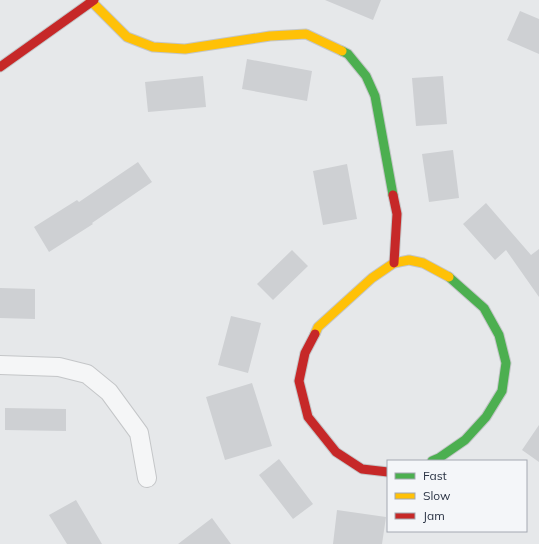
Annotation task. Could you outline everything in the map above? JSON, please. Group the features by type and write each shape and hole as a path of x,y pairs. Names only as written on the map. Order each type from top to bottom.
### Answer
{"street":[{"path":"0,67 92,1 127,37 153,48 185,49 270,36 306,34 348,54 366,76 375,96 397,214 394,263"},
{"path":"387,472 362,469 336,452 308,416 299,381 305,353 318,327 372,278 394,263 409,260 423,263 450,277 484,308 499,335 506,363 502,391 486,417 465,440 434,460"},
{"path":"0,366 59,367 87,374 109,392 139,433 147,478"}],"building":[{"path":"325,0 381,0 373,20"},
{"path":"520,11 539,19 539,54 507,40"},
{"path":"247,59 312,71 307,101 242,89"},
{"path":"203,76 206,107 148,112 145,82"},
{"path":"443,76 447,124 416,126 412,78"},
{"path":"453,150 459,198 429,202 422,154"},
{"path":"138,162 152,182 92,223 93,224 49,252 34,227 77,200 79,202"},
{"path":"347,164 357,219 323,225 313,171"},
{"path":"486,203 531,255 539,249 539,297 506,250 495,260 463,224"},
{"path":"292,250 308,266 273,300 257,284"},
{"path":"0,288 35,289 35,319 0,318"},
{"path":"231,316 261,323 248,373 218,365"},
{"path":"252,383 272,446 225,460 206,397"},
{"path":"5,408 66,409 66,431 5,430"},
{"path":"539,425 539,462 522,450"},
{"path":"279,459 313,504 293,519 259,475"},
{"path":"76,500 102,544 67,544 49,515"},
{"path":"337,510 386,517 382,544 333,544"},
{"path":"212,518 231,544 178,544"}],"traffic: fast":[{"path":"342,51 348,54 366,76 375,96 393,195"},
{"path":"434,460 465,440 486,417 502,391 506,363 499,335 484,308 449,277"}],"traffic: slow":[{"path":"90,0 127,37 153,47 185,49 270,36 306,34 342,51"},
{"path":"315,334 318,327 372,278 394,263 409,260 423,263 449,277"}],"traffic: jam":[{"path":"0,67 94,0"},
{"path":"393,195 397,214 394,263"},
{"path":"315,334 305,353 299,381 308,417 336,452 362,469 387,472"}]}
